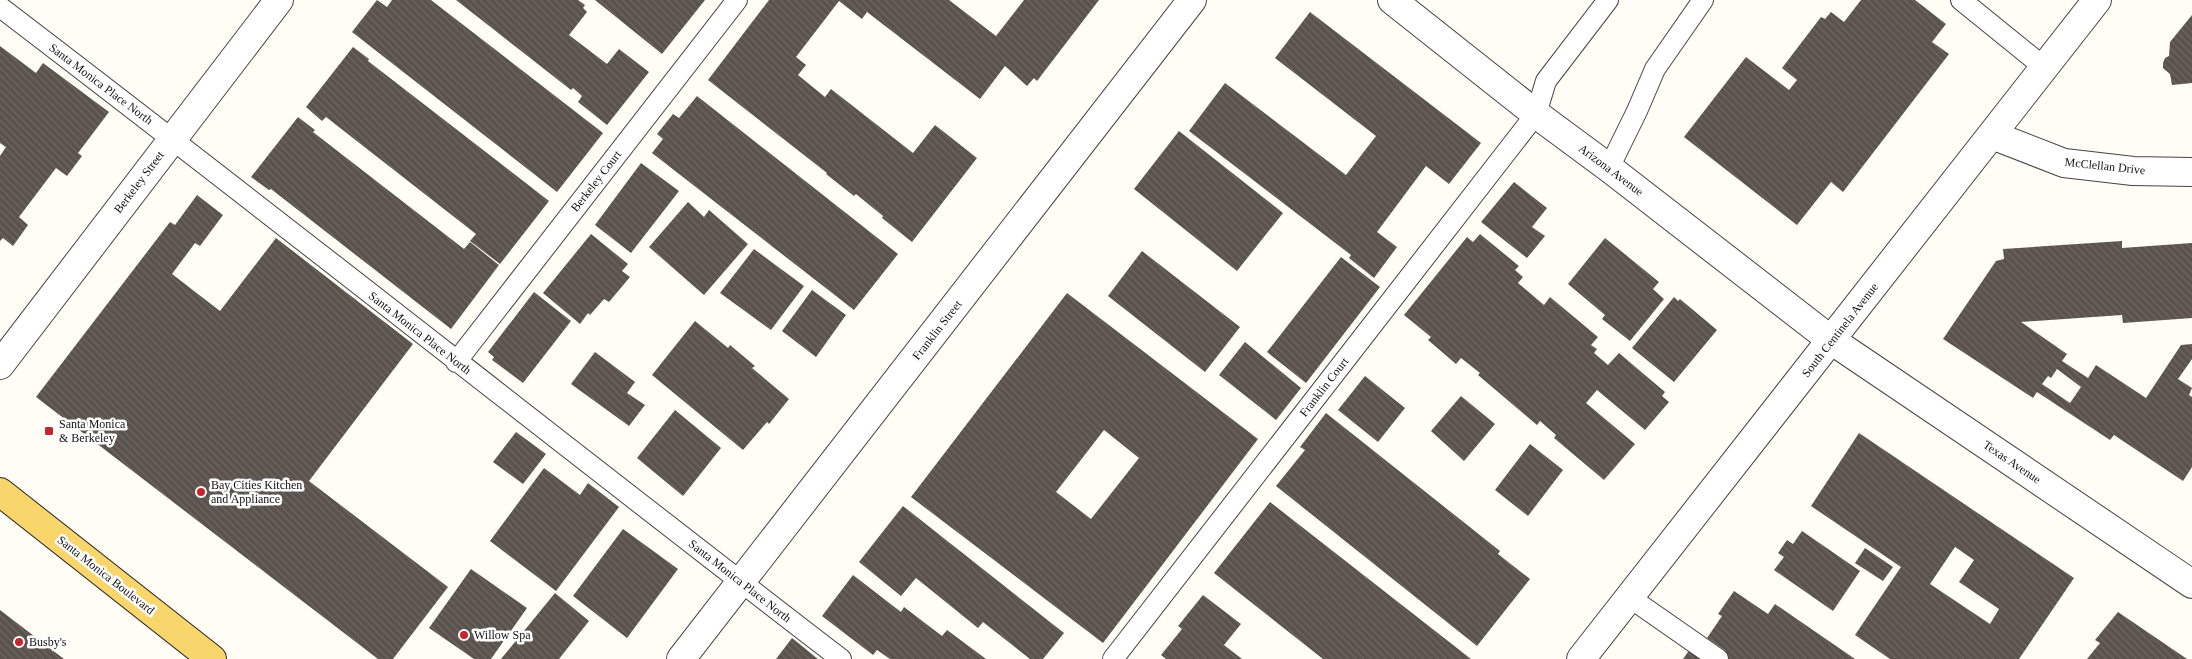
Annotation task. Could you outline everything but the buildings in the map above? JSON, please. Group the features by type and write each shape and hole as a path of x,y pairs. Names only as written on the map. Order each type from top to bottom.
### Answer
{"main road":[{"name":"Santa Monica Boulevard","path":"0,492 212,659"}],"street":[{"name":"Berkeley Street","path":"0,365 279,0"},
{"name":"Franklin Street","path":"681,659 1192,0"},
{"name":"Arizona Avenue","path":"1392,0 1536,114 1609,168 1831,340"},
{"name":"South Centinela Avenue","path":"1581,659 2098,0"},
{"name":"McClellan Drive","path":"1992,135 2064,163 2133,170 2192,172"},
{"name":"Texas Avenue","path":"1831,340 2192,584"}],"lane":[{"name":"Berkeley Court","path":"456,362 737,0"},
{"path":"1536,114 1546,81 1608,0"},
{"path":"1609,168 1655,69 1704,0"},
{"path":"1961,0 2045,68"},
{"name":"Santa Monica Place North","path":"0,7 172,138 456,362 841,659"},
{"name":"Franklin Court","path":"1113,659 1536,114"},
{"path":"1630,597 1718,659"}],"place":[{"name":"Santa Monica & Berkeley","path":"49,431"},
{"name":"Bay Cities Kitchen and Appliance","path":"201,492"},
{"name":"Willow Spa","path":"464,635"},
{"name":"Busby's","path":"19,642"}]}
